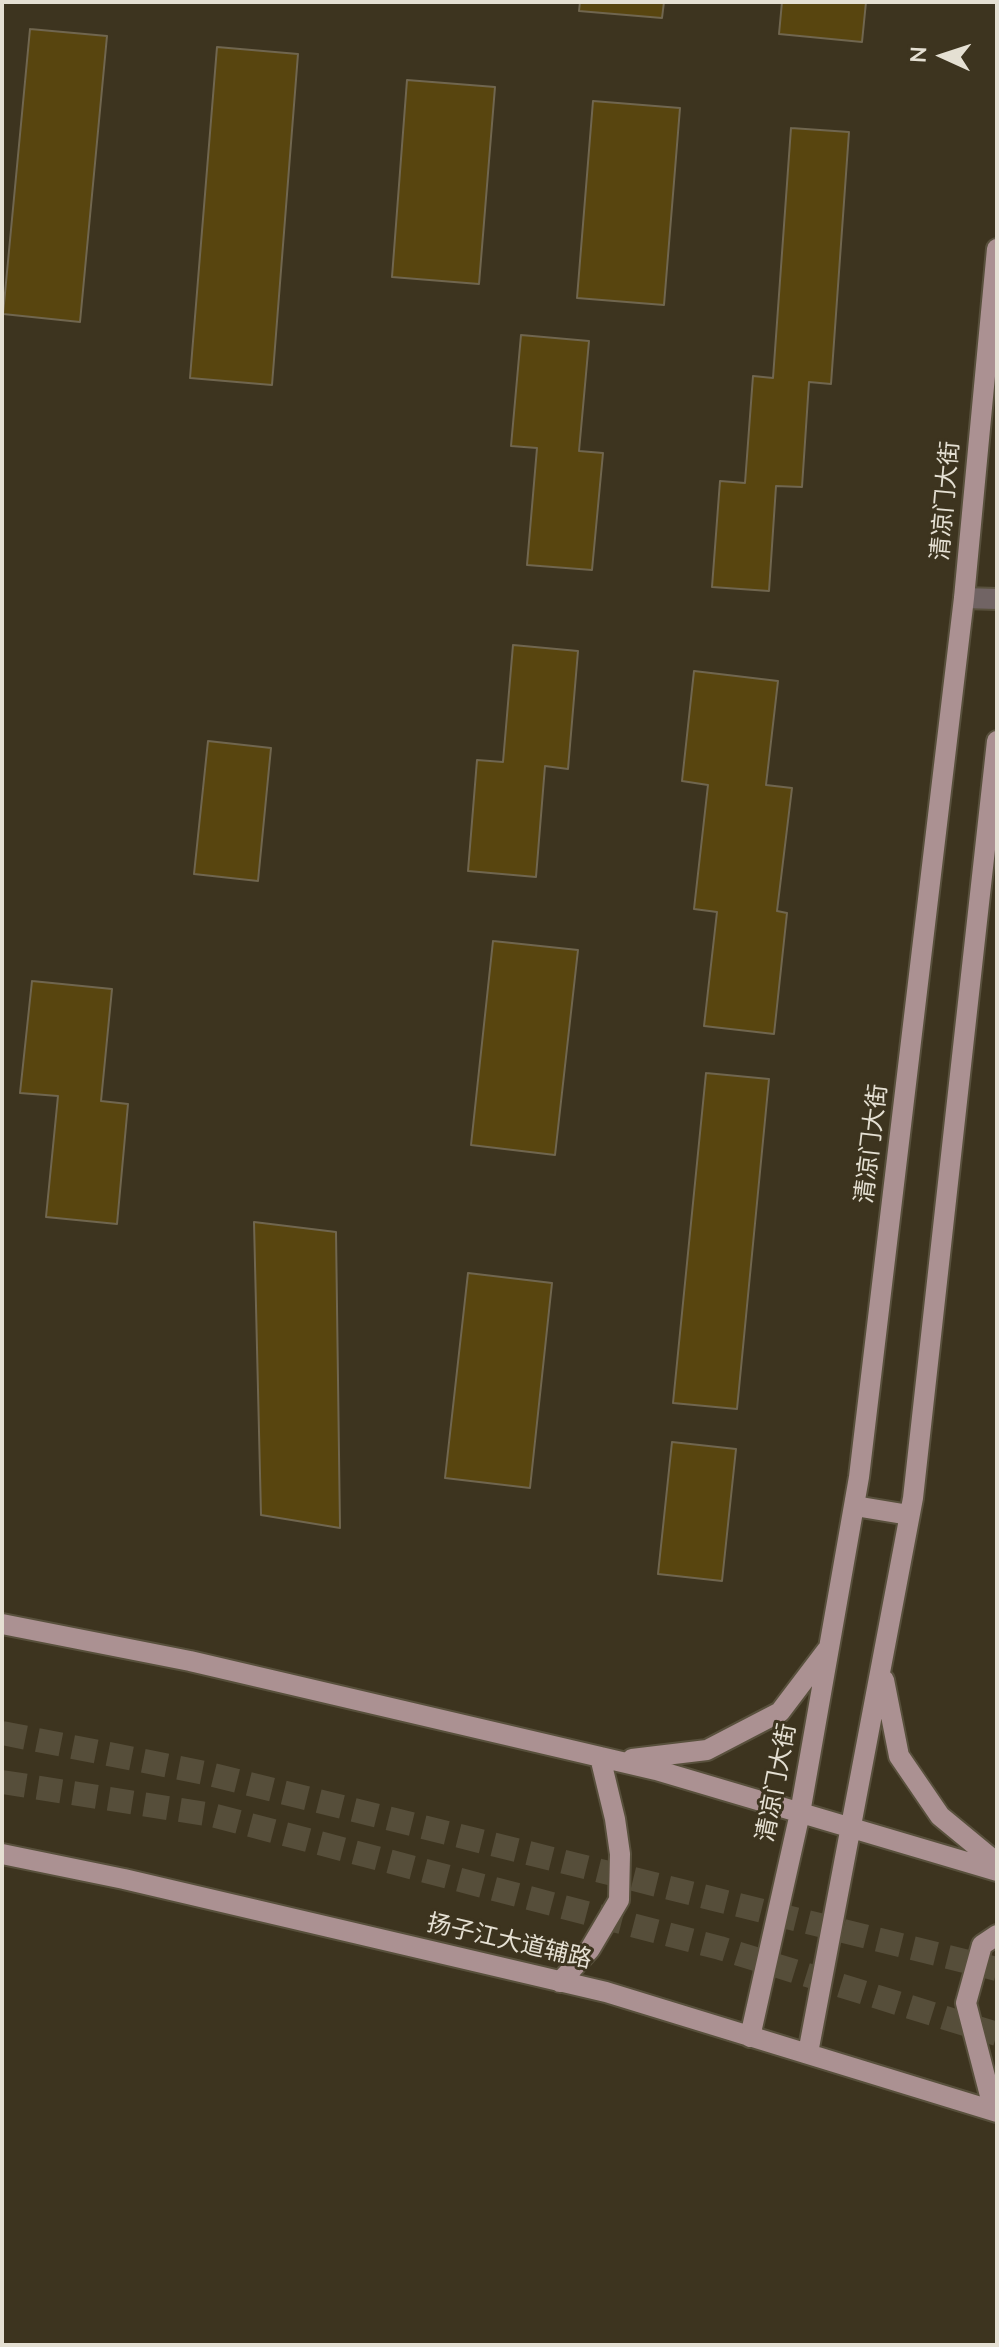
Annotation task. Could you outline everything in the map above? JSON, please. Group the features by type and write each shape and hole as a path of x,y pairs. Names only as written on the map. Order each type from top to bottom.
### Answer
{"main road":[{"name":"清凉门大街","path":"750,2037 800,1813 855,1506 964,598 997,249"},
{"path":"808,2053 853,1828 909,1515 997,741"},
{"path":"855,1506 909,1515"},
{"path":"2,1624 190,1661 609,1759 997,1871"},
{"path":"609,1759 707,1750 780,1712 830,1647"},
{"path":"882,1667 899,1756 940,1816 997,1863"},
{"path":"560,1982 590,1949 619,1900 620,1854 609,1759"},
{"name":"扬子江大道辅路","path":"2,1854 124,1879 606,1992 995,2112"},
{"path":"995,2112 966,2003 982,1945 997,1935"}],"street":[{"path":"964,598 997,599"}],"building":[{"path":"580,2 664,2 662,18 579,11"},
{"path":"782,2 866,2 862,42 779,34"},
{"path":"30,29 107,36 80,322 3,314"},
{"path":"217,47 298,54 272,385 190,378"},
{"path":"407,80 495,87 479,284 392,277"},
{"path":"593,101 680,108 664,305 577,298"},
{"path":"791,128 849,132 831,384 809,382 802,487 776,486 769,591 712,587 720,481 745,483 753,376 773,378"},
{"path":"521,335 589,341 579,451 603,453 592,570 527,565 537,448 511,446"},
{"path":"513,645 578,651 568,769 545,766 536,877 468,871 477,760 503,762"},
{"path":"694,671 778,681 766,785 792,788 777,911 787,913 774,1034 704,1026 717,912 694,909 708,785 682,781"},
{"path":"208,741 271,748 258,881 194,874"},
{"path":"493,941 578,950 555,1155 471,1145"},
{"path":"32,981 112,989 101,1101 128,1104 117,1224 46,1217 58,1096 20,1093"},
{"path":"706,1073 769,1079 737,1409 673,1403"},
{"path":"254,1222 336,1232 340,1528 261,1515"},
{"path":"468,1273 552,1283 530,1488 445,1478"},
{"path":"672,1442 736,1449 722,1581 658,1574"}],"tunnel":[{"path":"2,1733 205,1773 997,1969"},
{"path":"2,1782 212,1815 720,1948 997,2034"}]}
